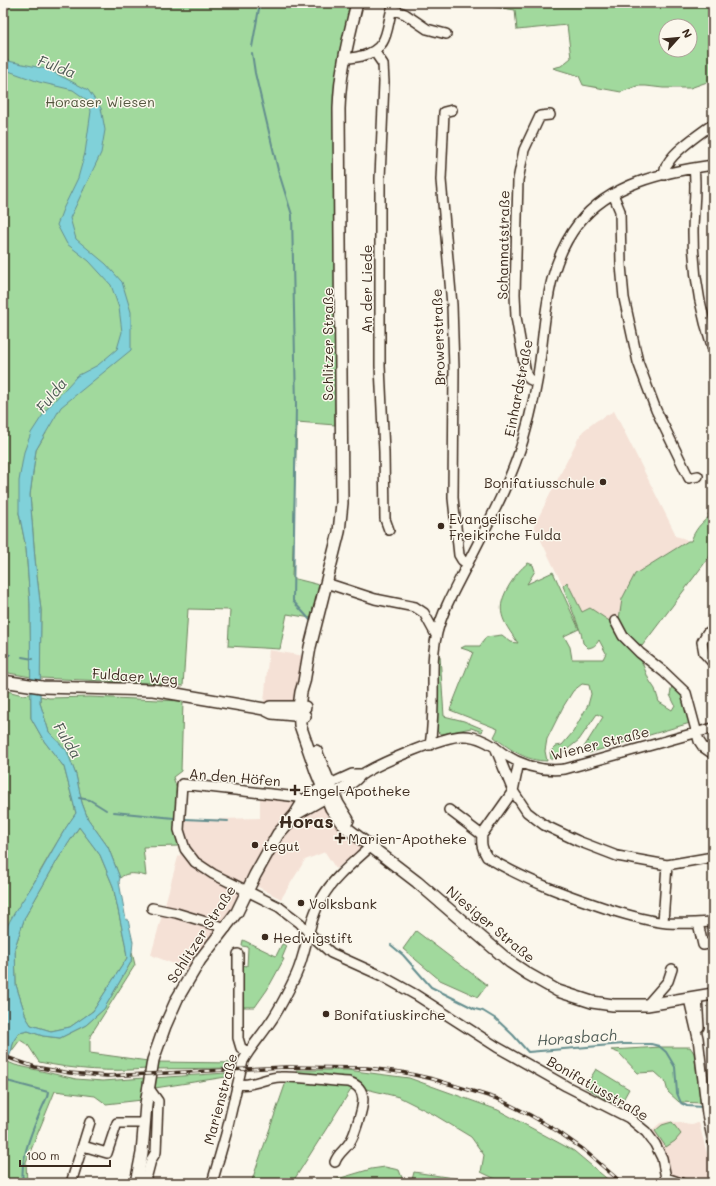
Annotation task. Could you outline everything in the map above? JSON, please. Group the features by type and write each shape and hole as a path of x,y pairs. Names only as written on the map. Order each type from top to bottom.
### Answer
{"main road":[{"name":"Schlitzer Straße","path":"328,791 301,728 302,712 306,695 304,682 310,647 339,532 343,489 339,122 340,88 344,58 357,3"},
{"name":"Fuldaer Weg","path":"6,682 59,688 152,690 264,709 273,706 302,712"},
{"name":"Schlitzer Straße","path":"295,815 303,802 312,794 328,791"},
{"name":"Schlitzer Straße","path":"136,1182 142,1153 144,1123 153,1060 165,1026 177,999 200,960 237,912 274,841 282,829 295,815 328,791"},
{"name":"Niesiger Straße","path":"328,791 331,808 348,829 417,882 510,962 546,985 575,997 592,1002 613,1005 647,1005 713,994"}],"street":[{"path":"344,58 360,56 374,51 384,40 393,6 427,29 446,34"},
{"name":"An der Liede","path":"374,51 383,64 384,82 380,178 380,366 385,519 389,530"},
{"name":"Browerstraße","path":"452,110 444,112 441,180 452,305 454,369 454,511 459,555 467,564"},
{"name":"Schannatstraße","path":"536,382 529,379 525,371 516,317 515,286 518,180 524,150 529,136 540,116 550,115"},
{"path":"664,175 670,160 688,142 713,124"},
{"name":"Einhardstraße","path":"430,745 436,635 444,612 512,473 528,425 536,382 550,283 559,256 568,239 585,217 602,201 613,194 633,184 664,175 694,168 713,166"},
{"path":"694,168 694,268 704,321 713,349"},
{"path":"613,194 620,211 620,265 624,298 638,362 656,410 678,457 690,478 698,476"},
{"path":"326,583 375,599 415,607 424,614 436,635"},
{"path":"615,621 623,636 640,653 664,672 686,693 699,741 703,747 713,754"},
{"path":"707,633 702,642 704,653 713,663"},
{"name":"Wiener Straße","path":"328,791 352,774 363,774 430,745 463,736 476,738 486,742 532,768 546,770 565,769 713,728"},
{"path":"495,747 513,791 527,812 544,825 571,838 617,856 667,864 713,857"},
{"path":"519,762 513,791 482,835 482,850 487,857 532,880 577,899 621,913 663,922 713,922"},
{"name":"An den Höfen","path":"248,891 213,874 195,862 186,849 179,830 182,784 298,797 303,802"},
{"path":"449,810 482,835"},
{"path":"248,1052 270,1023 286,995 296,974 319,904 328,888 370,847"},
{"path":"663,922 667,864"},
{"name":"Bonifatiusstraße","path":"248,891 279,907 300,923 330,953 382,976 416,995 497,1047 566,1086 629,1118 646,1132 656,1144 662,1158 666,1181 681,1183"},
{"path":"152,908 176,913 226,928"},
{"path":"698,923 703,945 713,943"},
{"name":"Marienstraße","path":"212,1183 238,1084 240,1070 248,1052 241,1048 238,1038 238,954"},
{"path":"647,1005 668,981 672,968"},
{"path":"693,998 706,1110 713,1142"},
{"path":"238,1084 248,1085 270,1078 282,1077 349,1082 358,1086 364,1101 356,1129 350,1142 338,1154 335,1162"},
{"path":"136,1182 146,1179 150,1160 156,1152 158,1101 149,1083"},
{"path":"71,1183 90,1122"},
{"path":"83,1146 108,1153 117,1123 144,1123"}],"shaded area":[{"name":"Bonifatiusschule","path":"614,411 675,533 675,536 688,541 635,574 622,599 619,619 611,622 590,608 582,612 567,583 563,586 534,526 583,431 596,421"},
{"path":"269,650 304,656 296,696 293,701 284,703 264,702"},
{"path":"260,795 296,799 317,807 327,808 362,847 336,869 325,852 305,860 281,899 245,880 225,921 189,970 151,955 178,857 180,855 180,820 260,818"},
{"path":"668,1121 691,1124 699,1123 706,1150 713,1168 713,1183 691,1183 671,1176 661,1144 651,1131 660,1123"}],"green space":[{"name":"Horaser Wiesen","path":"3,3 352,3 344,33 336,77 334,174 335,425 297,422 292,578 320,585 311,618 287,614 280,649 228,646 230,610 188,609 183,686 170,684 40,678 41,610 30,495 36,450 46,433 35,436 19,513 26,548 30,604 31,677 3,672"},
{"path":"470,3 713,3 713,80 690,88 637,86 621,92 583,85 579,76 553,68 561,66 571,58 567,25 517,30 515,10"},
{"path":"713,510 713,552 642,646 626,634 619,619 622,599 635,574 688,541 691,541 698,528 709,517 708,514"},
{"path":"528,563 533,565 535,571 527,584 553,572 579,629 564,636 570,647 572,659 603,659 606,653 599,640 595,646 588,648 583,643 581,633 563,586 567,582 582,612 590,608 611,622 620,641 641,660 649,680 655,689 659,702 672,710 675,705 670,695 672,685 682,695 690,723 589,753 584,747 603,717 597,714 579,740 551,760 550,752 556,746 562,745 573,732 588,705 591,694 589,685 582,684 573,691 547,739 545,751 547,761 539,761 519,754 494,737 498,729 450,710 473,652 461,648 465,646 480,646 486,637 502,635 511,642 518,643 504,621 501,608 505,593 510,584 518,572"},
{"path":"438,655 440,656 444,716 464,721 483,729 482,732 471,728 442,734 437,731"},
{"path":"3,690 23,695 31,694 31,718 44,741 64,767 76,813 11,920 7,928 3,944"},
{"path":"40,696 49,698 89,697 183,701 181,771 173,777 177,789 178,846 143,847 146,876 126,874 120,878 108,847 88,819 82,803 76,775 67,752 49,732 40,703"},
{"path":"79,827 100,855 113,886 127,958 93,1011 70,1027 51,1031 31,1025 26,1017 16,985 15,947 25,917 58,859"},
{"path":"416,931 487,985 478,997 440,980 403,949"},
{"path":"243,940 276,956 282,944 287,946 282,958 284,959 267,990 255,1007 241,1007 242,965 247,966 248,947 242,946"},
{"path":"132,952 135,965 90,1036 90,1053 148,1061 147,1069 93,1070 39,1062 28,1045 20,1040 11,1052 14,1040 19,1033 28,1031 43,1036 60,1038 86,1025 104,1009 131,962"},
{"path":"690,1047 694,1053 701,1103 679,1102 668,1092 665,1081 655,1072 638,1073 619,1053 611,1050"},
{"path":"8,1062 15,1065 76,1079 103,1081 145,1078 142,1100 106,1104 95,1096 55,1091 26,1162 27,1183 3,1183 3,1072"},
{"path":"155,1062 237,1063 235,1068 153,1069"},
{"path":"596,1069 629,1089 619,1107 585,1087"},
{"path":"296,1070 347,1070 409,1078 498,1110 574,1151 612,1183 504,1183 481,1172 484,1155 471,1137 433,1114 399,1097 366,1089 358,1081 302,1075"},
{"path":"226,1073 226,1077 151,1088 153,1078"},
{"path":"287,1079 354,1085 292,1183 251,1183"},
{"path":"672,1122 681,1134 675,1141 666,1147 655,1131 662,1125"},
{"path":"385,1167 399,1170 404,1183 324,1183 371,1169"},
{"path":"414,1172 453,1178 471,1183 415,1183 412,1180"}],"water":[{"path":"3,60 47,69 88,90 101,108 105,130 101,153 70,218 76,239 106,264 122,282 131,312 131,350 61,407 36,450 30,495 41,610 40,703 49,732 67,751 76,775 82,803 88,819 108,847 120,878 119,882 126,920 128,920 133,942 131,962 104,1009 86,1025 60,1038 43,1036 28,1031 19,1033 14,1040 3,1072 3,998 5,999 2,949 4,934 13,916 76,813 64,767 44,741 31,718 30,604 26,548 19,513 19,481 24,452 31,433 46,410 77,376 98,365 117,349 122,332 119,308 111,285 89,261 67,244 57,225 78,178 85,153 91,111 87,100 73,90 39,82 3,69","holes":["79,827 100,855 113,886 127,958 93,1011 70,1027 51,1031 31,1025 26,1017 16,985 15,947 25,917 58,859"]}],"waterway":[{"path":"252,47 260,3"},
{"path":"252,53 255,73 278,170 292,215 296,405 293,601 310,620"},
{"path":"3,654 10,655"},
{"path":"22,657 33,659"},
{"name":"Horasbach","path":"79,798 90,800 106,810"},
{"name":"Horasbach","path":"114,812 174,818"},
{"name":"Horasbach","path":"185,819 228,821"},
{"name":"Horasbach","path":"391,945 403,955 431,987 475,1009 483,1011 496,1019 528,1052 623,1044 651,1044 659,1046 666,1052 675,1067 677,1093 681,1103 687,1106 703,1107"},
{"path":"7,1081 48,1092 29,1139 22,1173 23,1183"}],"railway":[{"path":"3,1056 35,1067 70,1073 107,1076 286,1067 367,1068 401,1072 433,1079 498,1099 530,1115 557,1131 584,1150 622,1183"}],"place":[{"name":"Bonifatiusschule","path":"603,482"},
{"name":"Evangelische Freikirche Fulda","path":"441,526"},
{"name":"Engel-Apotheke","path":"295,790"},
{"name":"Marien-Apotheke","path":"340,838"},
{"name":"tegut","path":"255,845"},
{"name":"Volksbank","path":"301,903"},
{"name":"Hedwigstift","path":"265,937"},
{"name":"Bonifatiuskirche","path":"326,1014"}],"district":[{"name":"Horas","path":"306,821"}],"water label":[{"name":"Fulda","path":"57,66"},
{"name":"Fulda","path":"51,395"},
{"name":"Fulda","path":"68,740"}]}
